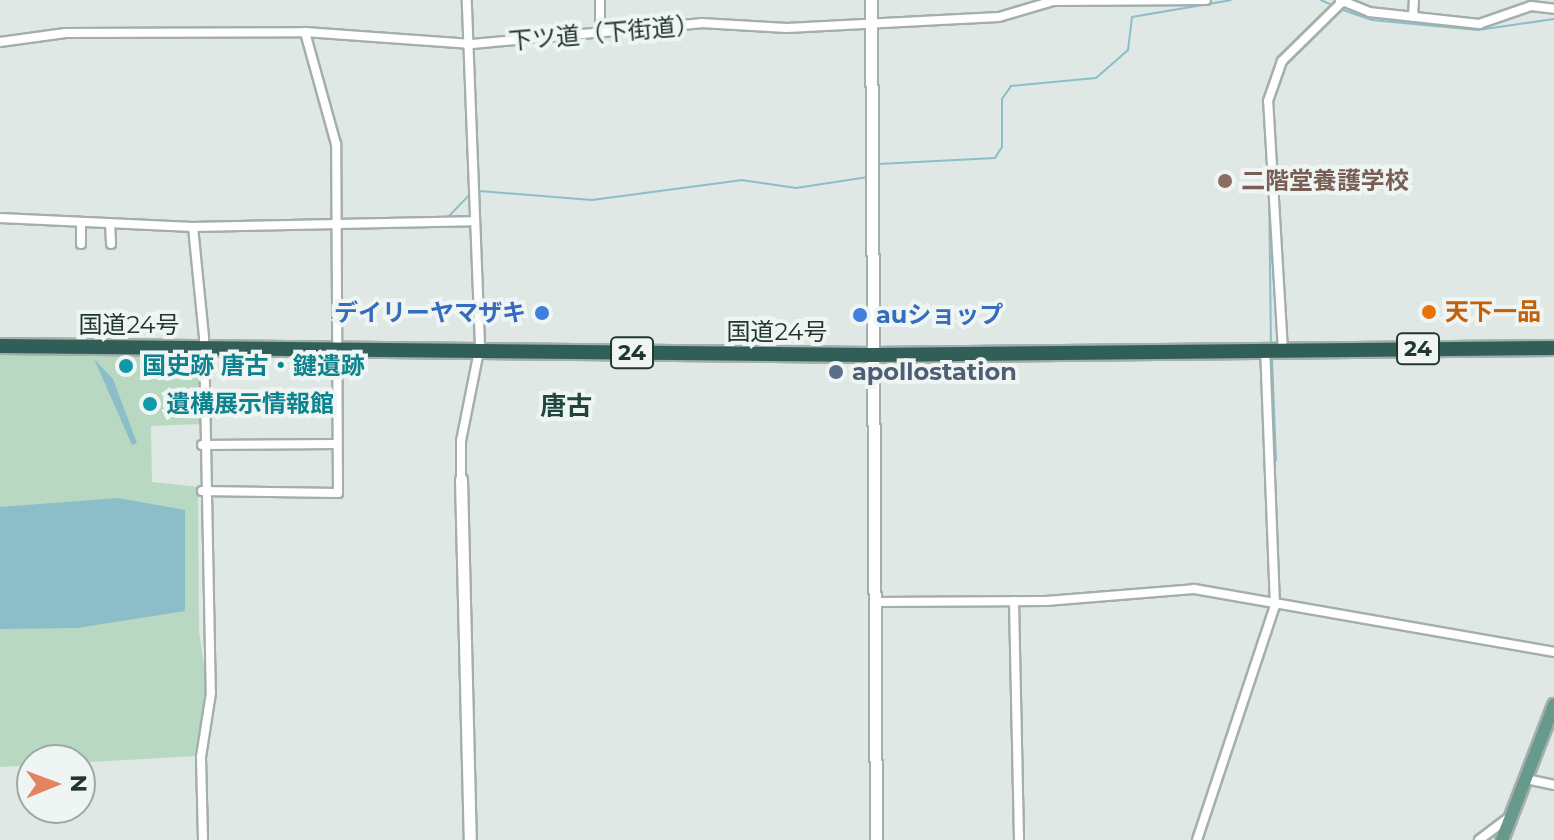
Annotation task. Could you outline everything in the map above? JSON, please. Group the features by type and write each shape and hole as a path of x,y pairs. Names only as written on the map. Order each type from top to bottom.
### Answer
{"highway":[{"name":"国道24号","path":"0,346 870,355 1554,348"}],"main road":[{"path":"1502,840 1554,705"}],"street":[{"path":"467,0 472,44 471,221 480,351 461,441 470,840"},
{"path":"600,0 600,35"},
{"path":"871,0 870,355 876,602 876,840"},
{"name":"下ツ道（下街道）","path":"0,42 65,33 305,32 472,44 600,35 701,23 872,23 999,17 1053,0 1206,0"},
{"path":"1413,17 1414,0"},
{"path":"1283,351 1275,320 1269,93 1288,54 1338,14 1341,1 1413,17 1479,24 1531,6 1554,9"},
{"path":"202,491 338,493 335,134 305,32"},
{"path":"0,218 193,227 336,219 471,221"},
{"path":"81,223 81,244"},
{"path":"110,223 111,244"},
{"path":"193,227 203,347 202,491 211,693 201,757 203,840"},
{"path":"1197,840 1275,606 1265,351"},
{"path":"202,445 337,444"},
{"path":"876,602 1014,601 1184,588 1554,652"},
{"path":"1014,601 1019,840"},
{"path":"1526,779 1554,785"},
{"path":"1479,840 1512,816"}],"green space":[{"path":"0,353 200,355 202,424 151,426 152,482 198,487 199,631 208,693 198,756 96,762 96,744 16,744 16,766 0,767"}],"water":[{"path":"94,359 113,379 137,443 132,445"},
{"path":"118,498 185,510 185,611 77,628 0,629 0,507"}],"waterway":[{"path":"878,164 995,158 1002,147 1002,99 1011,86 1096,78 1128,50 1132,17 1231,0"},
{"path":"1321,0 1334,6"},
{"path":"1265,99 1280,55 1328,9"},
{"path":"1340,9 1372,20 1478,30 1554,19"},
{"path":"479,191 592,200 741,180 796,188 868,177"},
{"path":"1269,185 1271,343"},
{"path":"340,219 448,217 473,191"},
{"path":"190,222 333,219"},
{"path":"1272,357 1276,460"}],"place":[{"name":"二階堂養護学校","path":"1225,181"},
{"name":"天下一品","path":"1429,312"},
{"name":"デイリーヤマザキ","path":"542,313"},
{"name":"auショップ","path":"860,315"},
{"name":"国史跡 唐古・鍵遺跡","path":"126,366"},
{"name":"apollostation","path":"836,372"},
{"name":"遺構展示情報館","path":"150,404"}],"district":[{"name":"唐古","path":"566,407"}]}
